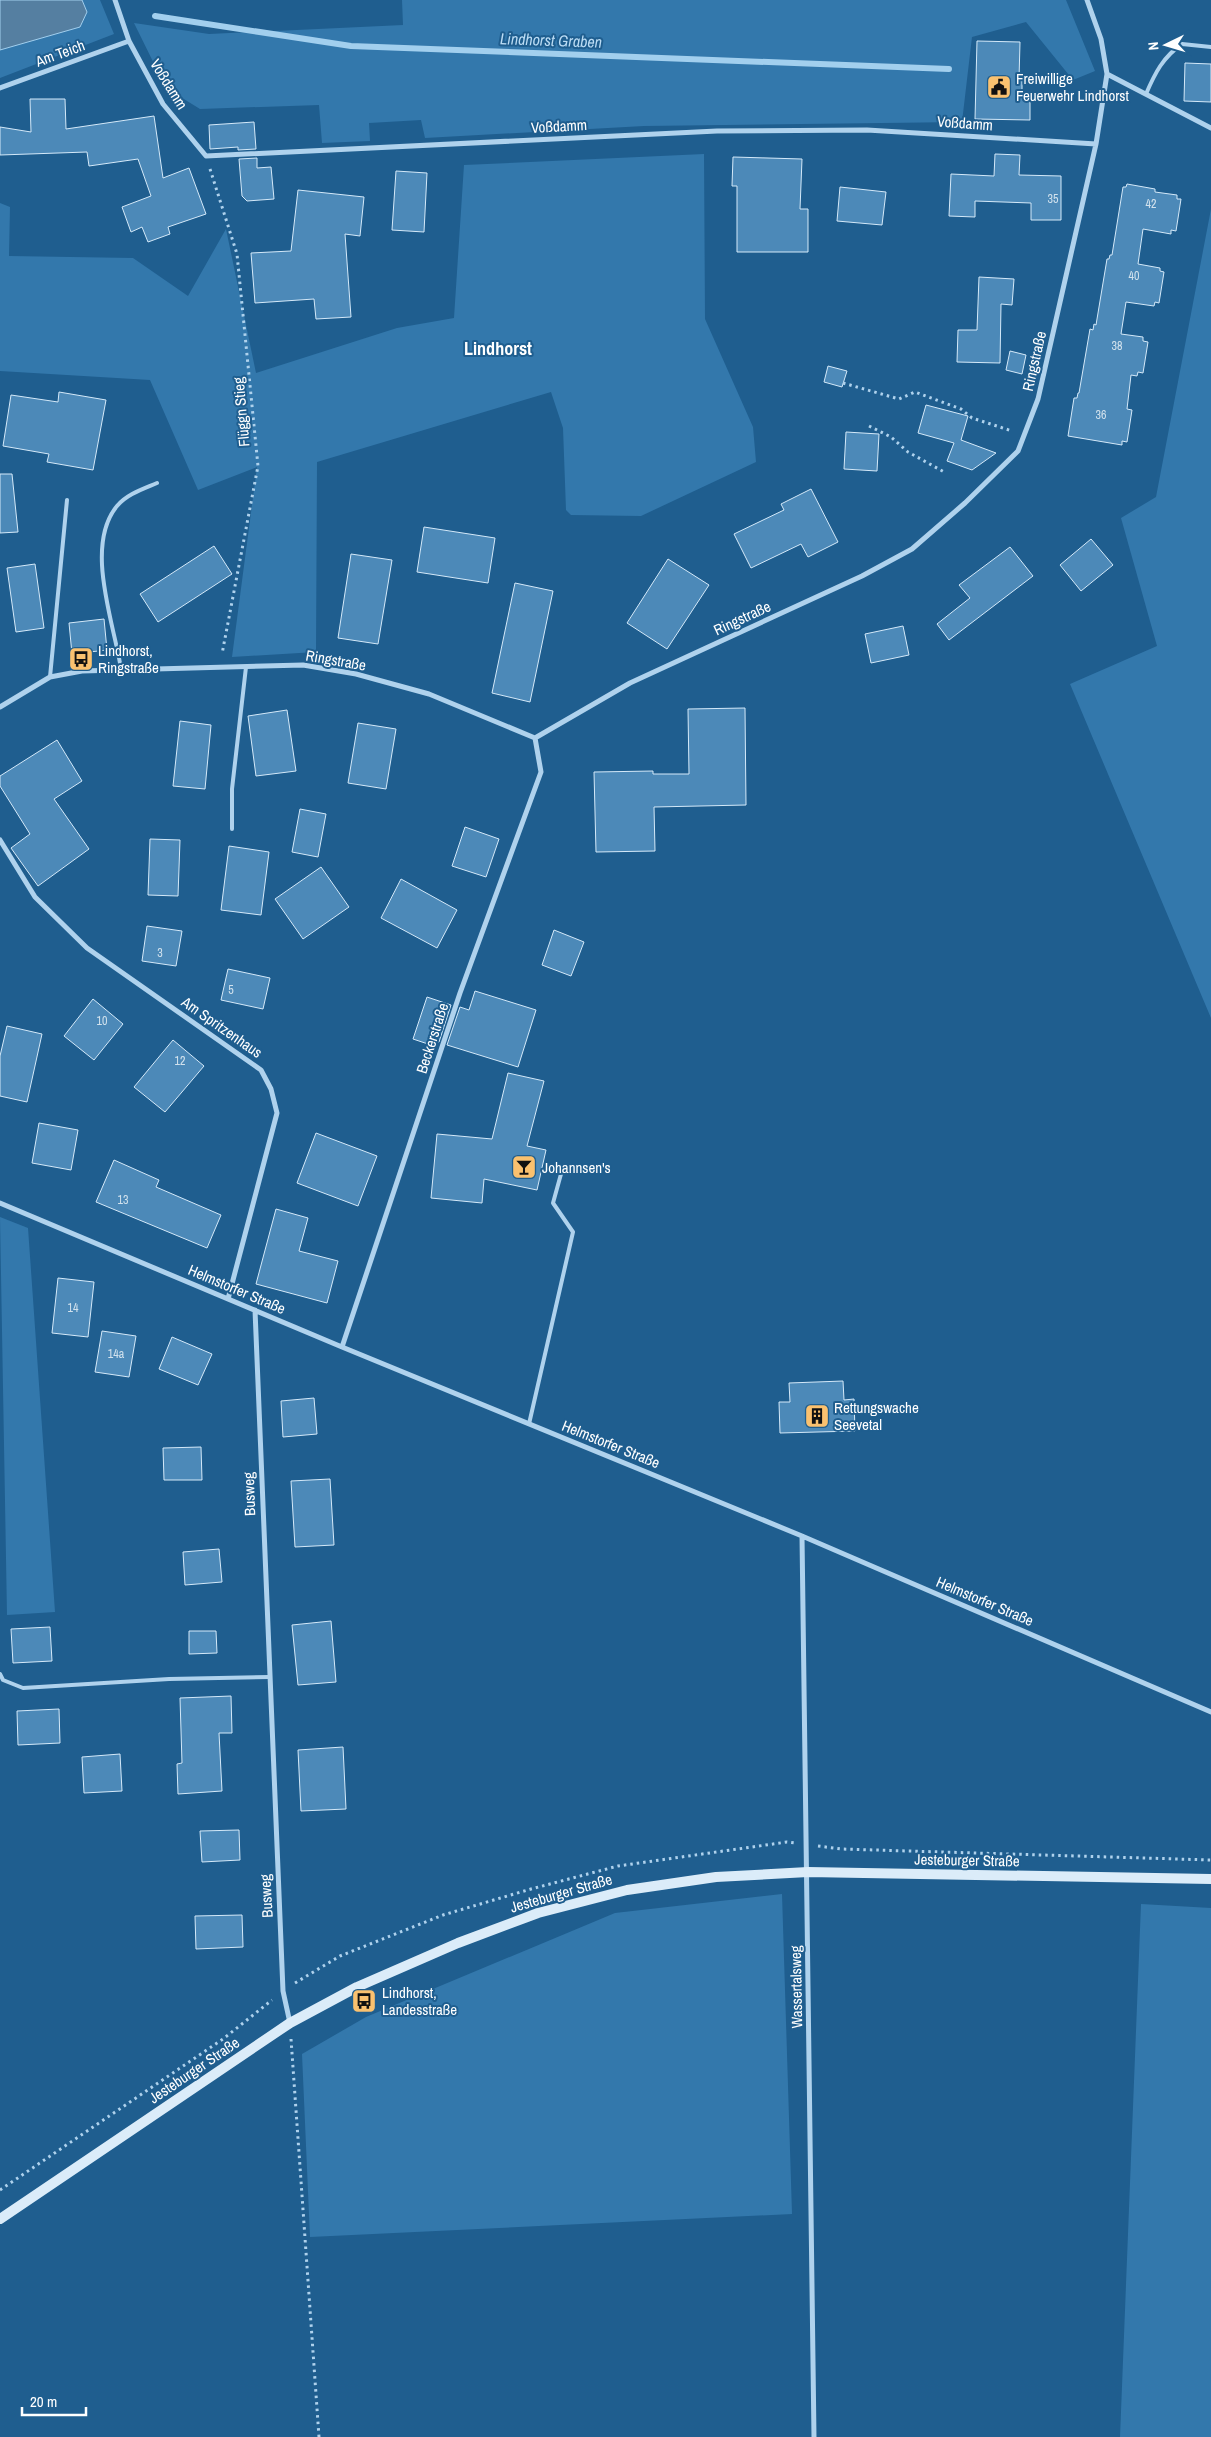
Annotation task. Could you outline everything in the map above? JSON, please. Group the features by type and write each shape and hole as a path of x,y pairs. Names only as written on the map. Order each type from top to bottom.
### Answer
{"main road":[{"name":"Jesteburger Straße","path":"0,2219 290,2023 365,1984 458,1943 538,1913 627,1890 716,1877 808,1872 1211,1879"}],"street":[{"name":"Voßdamm","path":"115,0 129,41 163,104 206,156 717,131 867,130 1096,144"},
{"name":"Ringstraße","path":"0,707 50,678 82,671 303,665 356,674 429,694 535,738 630,683 862,576 912,549 965,503 1018,451 1038,399 1096,144 1107,74 1101,39 1087,0"},
{"name":"Am Teich","path":"0,88 129,41"},
{"path":"1107,74 1211,128"},
{"name":"Beckerstraße","path":"342,1347 460,993 541,772 535,738"},
{"name":"Am Spritzenhaus","path":"0,840 35,897 87,948 260,1070 271,1089 277,1113 228,1299"},
{"name":"Helmstorfer Straße","path":"0,1203 342,1347 802,1536 1211,1712"},
{"name":"Busweg","path":"255,1310 283,1991 290,2023"},
{"name":"Wassertalsweg","path":"802,1536 808,1872 814,2437"}],"lane":[{"path":"1146,94 1156,71 1169,53 1182,44 1211,47"},
{"path":"121,669 104,586 101,551 105,528 117,505 133,493 157,483"},
{"path":"50,678 67,500"},
{"path":"232,829 232,788 246,667"},
{"path":"529,1424 573,1232 554,1203 561,1174"},
{"path":"0,1674 4,1680 23,1688 169,1679 269,1676"}],"path":[{"name":"Flüggn Stieg","path":"206,156 237,254 258,466 220,667"},
{"path":"843,383 899,399 915,392 961,409 972,418 1025,435"},
{"path":"870,426 891,437 908,452 946,473"},
{"path":"0,2190 223,2039 283,1991 340,1956 443,1915 531,1889 618,1866 787,1842 850,1850 1211,1860"},
{"path":"290,2023 319,2437"}],"shaded area":[{"path":"0,0 82,0 87,12 80,27 0,50"},
{"path":"82,0 100,0 114,34 0,78 0,50 87,12"},
{"path":"402,0 1066,0 1095,71 1073,80 1026,22 972,37 962,122 644,126 425,138 421,120 369,123 370,141 322,143 319,105 200,109 166,88 134,23 209,34 403,25"},
{"path":"704,154 705,319 753,427 756,462 641,516 571,515 566,510 563,428 551,392 317,462 316,652 232,657 257,467 198,490 150,380 0,371 0,203 10,207 9,256 133,258 188,296 226,229 256,373 397,328 454,318 464,165"},
{"path":"1211,209 1211,1018 1070,684 1157,646 1121,518 1156,497"},
{"path":"0,1217 28,1228 55,1612 7,1615"},
{"path":"782,1894 792,2214 310,2237 302,2054 366,2017 615,1913"},
{"path":"1141,1904 1211,1908 1211,2437 1120,2437"}],"building":[{"name":"Freiwillige Feuerwehr Lindhorst","path":"977,41 1020,42 1019,79 1022,79 1022,96 1030,96 1030,120 975,119"},
{"path":"1185,63 1211,64 1211,102 1184,101"},
{"path":"30,99 65,99 66,129 154,116 163,178 189,168 206,214 168,227 170,234 148,242 142,227 131,232 122,207 151,196 138,159 89,166 87,152 0,155 0,127 31,132"},
{"path":"254,122 256,149 238,150 238,147 210,149 209,125"},
{"path":"995,154 1020,155 1019,175 1061,176 1061,220 1031,220 1031,203 975,201 975,217 949,216 951,174 994,176"},
{"path":"733,157 802,159 800,209 808,209 808,252 737,252 737,186 732,186"},
{"path":"257,158 257,168 271,167 274,199 247,201 242,196 239,159"},
{"path":"396,171 427,173 424,232 392,230"},
{"path":"1127,184 1155,189 1155,192 1177,195 1177,199 1181,199 1176,231 1171,230 1171,234 1143,229 1138,264 1160,268 1160,271 1164,272 1159,303 1155,302 1154,306 1126,302 1121,334 1143,337 1143,341 1148,342 1143,373 1138,372 1137,376 1131,375 1127,409 1132,410 1127,442 1122,441 1122,445 1068,436 1074,398 1077,398 1079,393 1090,329 1093,330 1094,324 1096,325 1107,259 1112,255 1123,187 1126,187"},
{"path":"840,187 886,192 882,225 837,221"},
{"path":"298,190 364,197 360,236 345,234 351,317 316,319 314,299 255,303 251,253 291,251"},
{"path":"979,277 1014,279 1012,305 1001,304 1000,363 957,362 958,330 977,330"},
{"path":"1010,351 1026,355 1022,374 1006,370"},
{"path":"828,366 847,371 842,387 824,382"},
{"path":"59,392 106,400 93,470 47,462 49,454 3,446 11,395 58,402"},
{"path":"926,405 968,416 961,440 996,453 972,470 947,461 954,443 918,433"},
{"path":"846,432 879,434 877,471 844,469"},
{"path":"0,474 12,474 18,532 0,533"},
{"path":"811,489 838,542 808,557 801,544 751,568 734,534 784,510 781,504"},
{"path":"424,527 495,538 488,583 417,572"},
{"path":"1091,539 1113,565 1081,591 1060,565"},
{"path":"214,546 232,574 158,622 140,594"},
{"path":"1010,547 1033,576 949,640 937,624 970,598 959,585"},
{"path":"351,554 392,560 378,644 338,638"},
{"path":"668,559 709,585 667,649 627,623"},
{"path":"35,564 44,628 16,632 7,568"},
{"path":"515,583 553,591 530,702 492,693"},
{"path":"104,619 107,650 72,654 69,623"},
{"path":"903,626 909,655 871,663 865,634"},
{"path":"745,708 746,805 654,807 655,851 596,852 594,772 653,771 653,774 689,774 688,709"},
{"path":"287,710 296,771 256,776 248,716"},
{"path":"180,721 211,725 205,789 173,786"},
{"path":"358,723 396,729 386,789 348,783"},
{"path":"57,740 82,781 54,799 89,849 38,886 11,848 30,834 0,786 0,776"},
{"path":"300,809 326,814 318,857 292,852"},
{"path":"465,827 499,839 486,877 452,866"},
{"path":"150,839 180,840 178,896 148,895"},
{"path":"229,846 269,852 261,915 221,910"},
{"path":"321,867 349,907 303,939 275,899"},
{"path":"401,879 457,910 437,948 381,918"},
{"path":"147,926 182,931 176,966 142,961"},
{"path":"554,930 584,942 571,976 542,965"},
{"path":"228,969 270,978 263,1009 221,1000"},
{"path":"475,991 536,1010 518,1067 447,1045 460,1007 469,1010"},
{"path":"427,997 451,1005 439,1042 433,1040 431,1045 413,1039"},
{"path":"93,999 123,1024 94,1060 64,1036"},
{"path":"7,1026 42,1034 27,1102 0,1096 0,1056"},
{"path":"173,1040 204,1066 165,1112 134,1087"},
{"path":"508,1073 544,1081 527,1146 546,1150 537,1190 484,1179 482,1203 431,1198 437,1134 492,1139"},
{"path":"39,1123 78,1130 71,1170 32,1163"},
{"path":"316,1133 377,1156 358,1206 297,1183"},
{"path":"114,1160 159,1180 156,1187 221,1215 207,1248 96,1202"},
{"path":"276,1209 308,1218 299,1251 338,1261 327,1303 256,1284"},
{"path":"58,1278 94,1282 88,1337 52,1333"},
{"path":"102,1331 136,1336 129,1377 95,1372"},
{"path":"172,1337 212,1354 198,1385 159,1369"},
{"name":"Rettungswache Seevetal","path":"843,1381 844,1400 854,1399 855,1431 780,1433 779,1402 790,1402 789,1383"},
{"path":"314,1398 317,1434 283,1437 281,1401"},
{"path":"201,1447 202,1480 164,1480 163,1448"},
{"path":"330,1479 334,1545 295,1547 291,1481"},
{"path":"219,1549 222,1582 185,1585 183,1552"},
{"path":"331,1621 336,1682 298,1685 292,1625"},
{"path":"50,1627 52,1661 13,1663 11,1629"},
{"path":"189,1631 216,1631 217,1653 189,1654"},
{"path":"231,1696 232,1733 219,1733 222,1791 178,1794 177,1764 182,1763 180,1698"},
{"path":"59,1709 60,1743 18,1745 17,1711"},
{"path":"343,1747 346,1809 301,1811 298,1750"},
{"path":"120,1754 122,1791 84,1793 82,1757"},
{"path":"239,1830 240,1860 202,1862 200,1831"},
{"path":"242,1915 243,1947 196,1949 195,1916"}],"waterway":[{"name":"Lindhorst Graben","path":"155,16 351,46 949,69"}],"place":[{"name":"Freiwillige Feuerwehr Lindhorst","path":"999,87"},
{"name":"Lindhorst, Ringstraße","path":"81,659"},
{"name":"Johannsen's","path":"524,1167"},
{"name":"Rettungswache Seevetal","path":"817,1416"},
{"name":"Lindhorst, Landesstraße","path":"364,2001"}],"district":[{"name":"Lindhorst","path":"498,348"}]}
